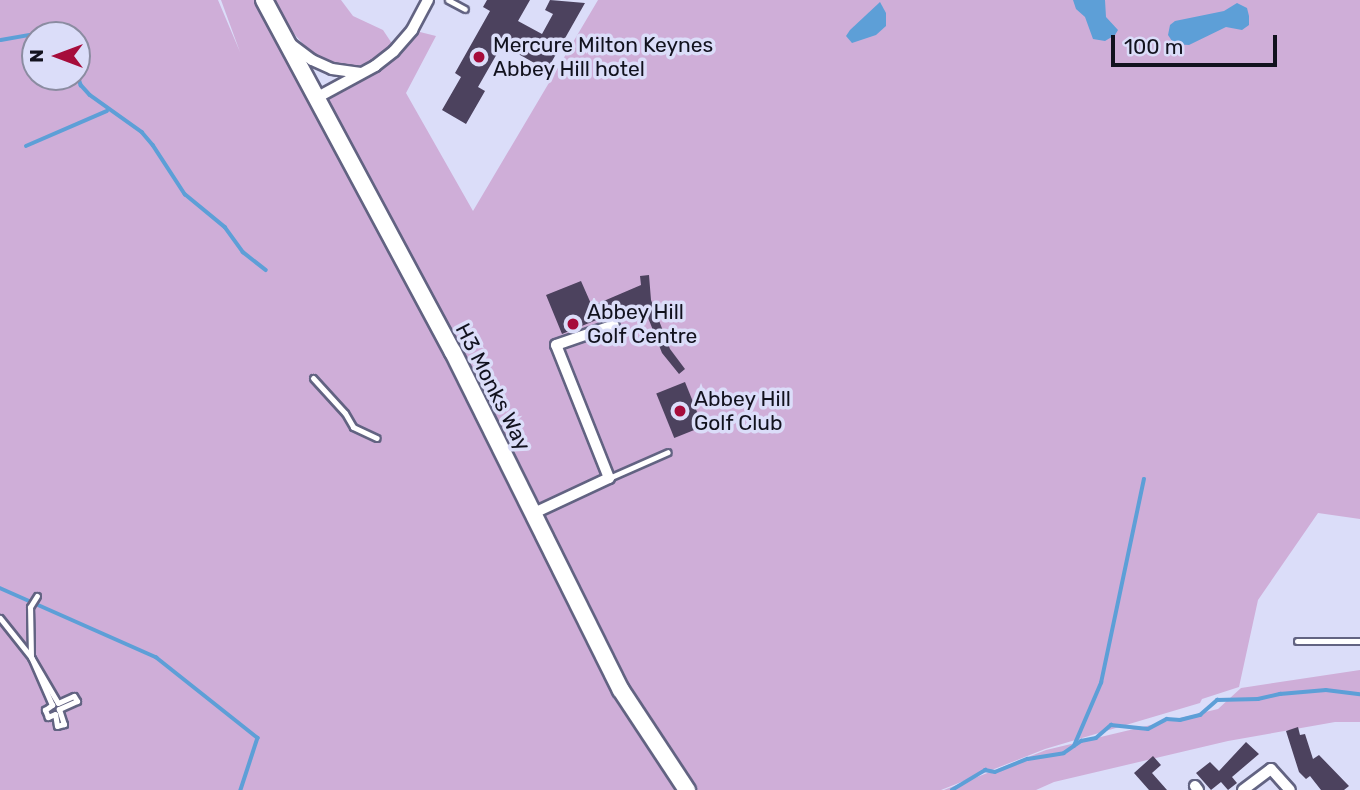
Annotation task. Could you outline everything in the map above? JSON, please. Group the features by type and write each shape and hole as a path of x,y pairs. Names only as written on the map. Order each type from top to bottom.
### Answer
{"street":[{"name":"H3 Monks Way","path":"264,0 453,352 621,690 687,790"},
{"path":"318,97 394,51 412,30 428,0"},
{"path":"286,40 312,60 332,69 361,73"},
{"path":"533,514 609,478 556,345 614,325"},
{"path":"1243,790 1271,769 1290,790"}],"lane":[{"path":"448,0 465,9"},
{"path":"313,378 345,413 353,427 377,438"},
{"path":"609,478 668,452"},
{"path":"0,618 30,657 58,703 74,696 77,701 59,709 64,724 57,726 55,714 48,717 45,710 52,705 30,657 30,607 37,596"},
{"path":"1297,641 1360,641"}],"shaded area":[{"path":"0,0 218,0 240,52 221,0 258,0 318,97 361,73 412,30 436,36 406,93 473,211 598,0 1360,0 1360,519 1318,513 1258,600 1239,687 1202,699 1200,703 1045,749 941,790 0,790"},
{"path":"272,0 341,0 353,16 383,30 393,45 367,63 354,67 334,65 314,56 286,25"},
{"path":"1360,670 1360,722 1335,722 1228,741 1054,782 1036,790 944,790 1046,750 1218,709 1241,688"}],"water":[{"path":"1073,0 1105,0 1106,17 1118,30 1115,35 1105,41 1093,39 1085,17 1076,9"},
{"path":"880,2 886,13 886,26 876,35 852,43 846,36 850,30"},
{"path":"1237,3 1247,8 1249,16 1249,25 1242,30 1226,27 1189,45 1174,44 1168,35 1170,25 1175,21 1224,11"}],"building":[{"name":"Mercure Milton Keynes Abbey Hill hotel","path":"487,0 530,0 518,21 542,34 553,14 545,10 550,0 585,3 547,70 502,45 478,87 485,91 466,124 442,110 461,77 455,73 490,11 483,7"},
{"name":"Abbey Hill Golf Centre","path":"649,275 651,300 670,349 685,369 679,374 662,353 645,310 635,314 631,306 562,334 546,295 581,281 592,306 641,285 640,276"},
{"name":"Abbey Hill Golf Club","path":"685,382 703,427 674,438 656,394"},
{"path":"1298,727 1300,735 1305,734 1313,759 1319,755 1349,786 1344,790 1321,790 1310,776 1306,779 1299,772 1286,731"},
{"path":"1246,742 1259,754 1232,777 1237,783 1228,790 1221,782 1211,790 1196,773 1210,762 1219,771"},
{"path":"1153,756 1161,765 1152,773 1167,790 1149,790 1134,773"}],"waterway":[{"path":"1,40 21,36"},
{"path":"86,91 142,132 185,194 225,227 243,252 266,270"},
{"path":"26,146 107,111"},
{"path":"1074,746 1101,683 1144,479"},
{"path":"0,588 156,657 258,738 241,790"},
{"path":"952,790 985,770 995,772 1028,759 1064,753 1081,741 1096,738 1111,725 1148,729 1167,719 1180,720 1200,715 1217,700 1258,699 1326,690 1360,694"}],"place":[{"name":"Mercure Milton Keynes Abbey Hill hotel","path":"479,57"},
{"name":"Abbey Hill Golf Centre","path":"573,324"},
{"name":"Abbey Hill Golf Club","path":"680,411"}]}
